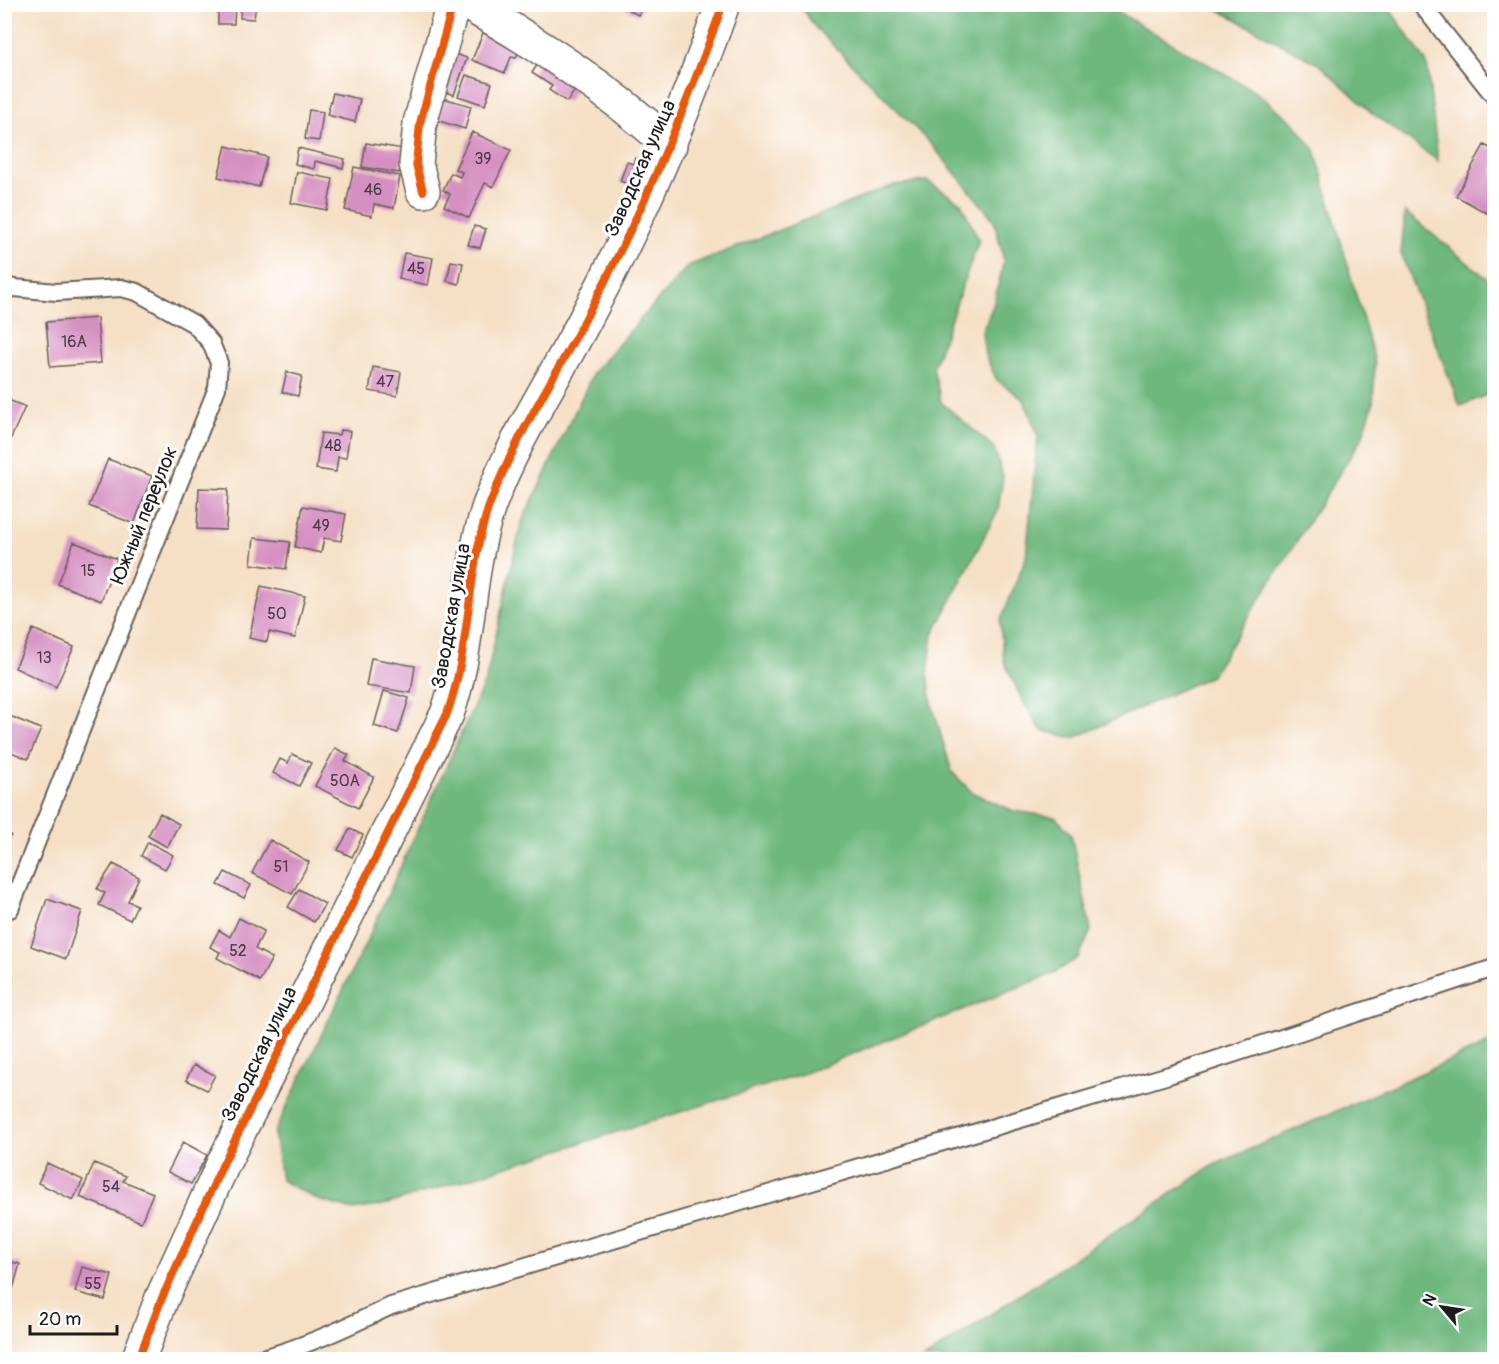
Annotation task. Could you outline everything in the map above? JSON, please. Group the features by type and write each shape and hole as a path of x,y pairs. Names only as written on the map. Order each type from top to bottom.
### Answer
{"street":[{"path":"423,190 416,164 420,123 453,4"},
{"name":"Заводская улица","path":"468,4 555,55 634,112 670,145"},
{"name":"Заводская улица","path":"138,1359 182,1254 272,1063 447,714 461,669 478,554 489,506 513,452 629,235 670,145 723,4"}],"lane":[{"path":"1421,4 1494,96"},
{"name":"Южный переулок","path":"4,287 56,291 121,288 137,292 194,324 211,343 219,363 217,388 10,909"},
{"path":"255,1359 285,1352 332,1334 391,1306 1169,1075 1494,968"}],"green space":[{"path":"800,5 1106,5 1256,92 1295,124 1315,150 1375,362 1373,404 1362,438 1211,676 1074,738 1041,730 1022,700 1004,661 1000,622 1026,557 1038,436 1024,400 997,380 985,355 982,332 994,303 1004,260 994,220 931,144 815,27"},
{"path":"1210,5 1387,5 1427,63 1438,161 1373,114 1320,65"},
{"path":"927,181 961,203 979,240 933,368 941,402 994,448 1003,476 998,510 933,635 928,672 932,705 952,772 973,793 1014,811 1055,817 1071,834 1091,931 1078,958 1052,974 802,1074 384,1205 353,1210 318,1200 281,1180 274,1133 370,934 486,679 521,524 594,372 688,266 894,185"},
{"path":"1405,212 1494,284 1494,392 1460,406 1401,254"},
{"path":"1494,1041 1494,1359 924,1359 1214,1165"}],"building":[{"path":"218,4 235,4 234,24 218,24"},
{"path":"241,4 256,4 254,19 240,18"},
{"path":"627,4 644,4 638,15 625,8"},
{"path":"483,33 520,47 516,58 511,57 505,73 472,60"},
{"path":"455,54 467,58 454,95 442,91"},
{"path":"540,60 578,86 567,102 549,90 552,86 532,73"},
{"path":"466,75 492,83 485,105 458,96"},
{"path":"333,93 360,99 355,122 327,115"},
{"path":"443,98 471,106 465,129 436,120"},
{"path":"309,110 323,112 319,141 305,139"},
{"path":"472,132 511,150 493,187 485,183 469,218 444,206 450,194 443,190 451,173 460,177 462,172 455,169"},
{"path":"366,143 404,149 399,173 362,167"},
{"path":"1484,145 1494,150 1494,217 1456,196"},
{"path":"226,146 267,157 259,187 218,177"},
{"path":"298,148 345,159 343,168 315,161 314,169 295,164"},
{"path":"635,158 643,161 633,187 620,181 627,162 633,164"},
{"path":"354,167 400,176 394,208 374,204 372,216 345,210"},
{"path":"297,172 333,179 327,210 291,203"},
{"path":"474,226 486,229 480,248 468,245"},
{"path":"404,253 433,258 428,285 399,279"},
{"path":"451,261 463,263 459,284 447,281"},
{"path":"97,318 101,363 50,367 46,322"},
{"path":"373,367 401,372 397,396 369,391"},
{"path":"287,372 302,376 298,396 282,392"},
{"path":"4,398 25,407 6,449 4,448"},
{"path":"340,430 350,431 346,458 338,457 336,472 316,469 321,433 339,435"},
{"path":"108,459 152,476 134,524 89,506"},
{"path":"199,488 228,489 226,530 197,529"},
{"path":"303,506 346,514 341,541 324,538 321,553 295,547"},
{"path":"254,538 290,542 286,569 251,564"},
{"path":"74,542 117,559 101,601 58,584"},
{"path":"261,586 305,596 295,638 269,632 267,642 249,638"},
{"path":"33,629 74,647 56,687 15,668"},
{"path":"371,658 415,666 411,693 366,686"},
{"path":"384,691 409,698 398,733 374,726"},
{"path":"7,715 41,729 28,759 4,749 4,721"},
{"path":"335,748 349,755 345,761 374,777 358,808 315,786"},
{"path":"292,754 311,763 299,786 273,773 280,759 288,763"},
{"path":"160,813 179,824 167,847 148,836"},
{"path":"350,829 363,835 352,857 338,850"},
{"path":"4,832 11,835 4,848"},
{"path":"270,840 309,862 292,894 252,873"},
{"path":"148,842 173,855 165,869 141,856"},
{"path":"113,864 139,877 128,901 137,905 130,920 99,905 105,893 97,889"},
{"path":"225,872 251,885 244,898 218,885"},
{"path":"299,889 325,904 314,922 288,907"},
{"path":"47,899 82,911 66,959 31,946"},
{"path":"239,918 264,931 255,949 272,958 260,981 217,958 220,952 210,947 219,930 230,937"},
{"path":"194,1065 215,1075 207,1090 186,1080"},
{"path":"183,1142 207,1155 191,1184 168,1172"},
{"path":"47,1163 83,1180 73,1200 38,1183"},
{"path":"94,1163 126,1176 123,1181 153,1193 141,1222 80,1197"},
{"path":"4,1260 20,1264 12,1292 4,1290"},
{"path":"82,1267 112,1275 105,1300 75,1292"}],"cycle path":[{"path":"423,191 416,164 420,123 453,4"},
{"path":"138,1360 162,1298 223,1164 447,714 455,689 476,557 489,506 511,456 589,312 645,199 678,122 723,4"}]}
